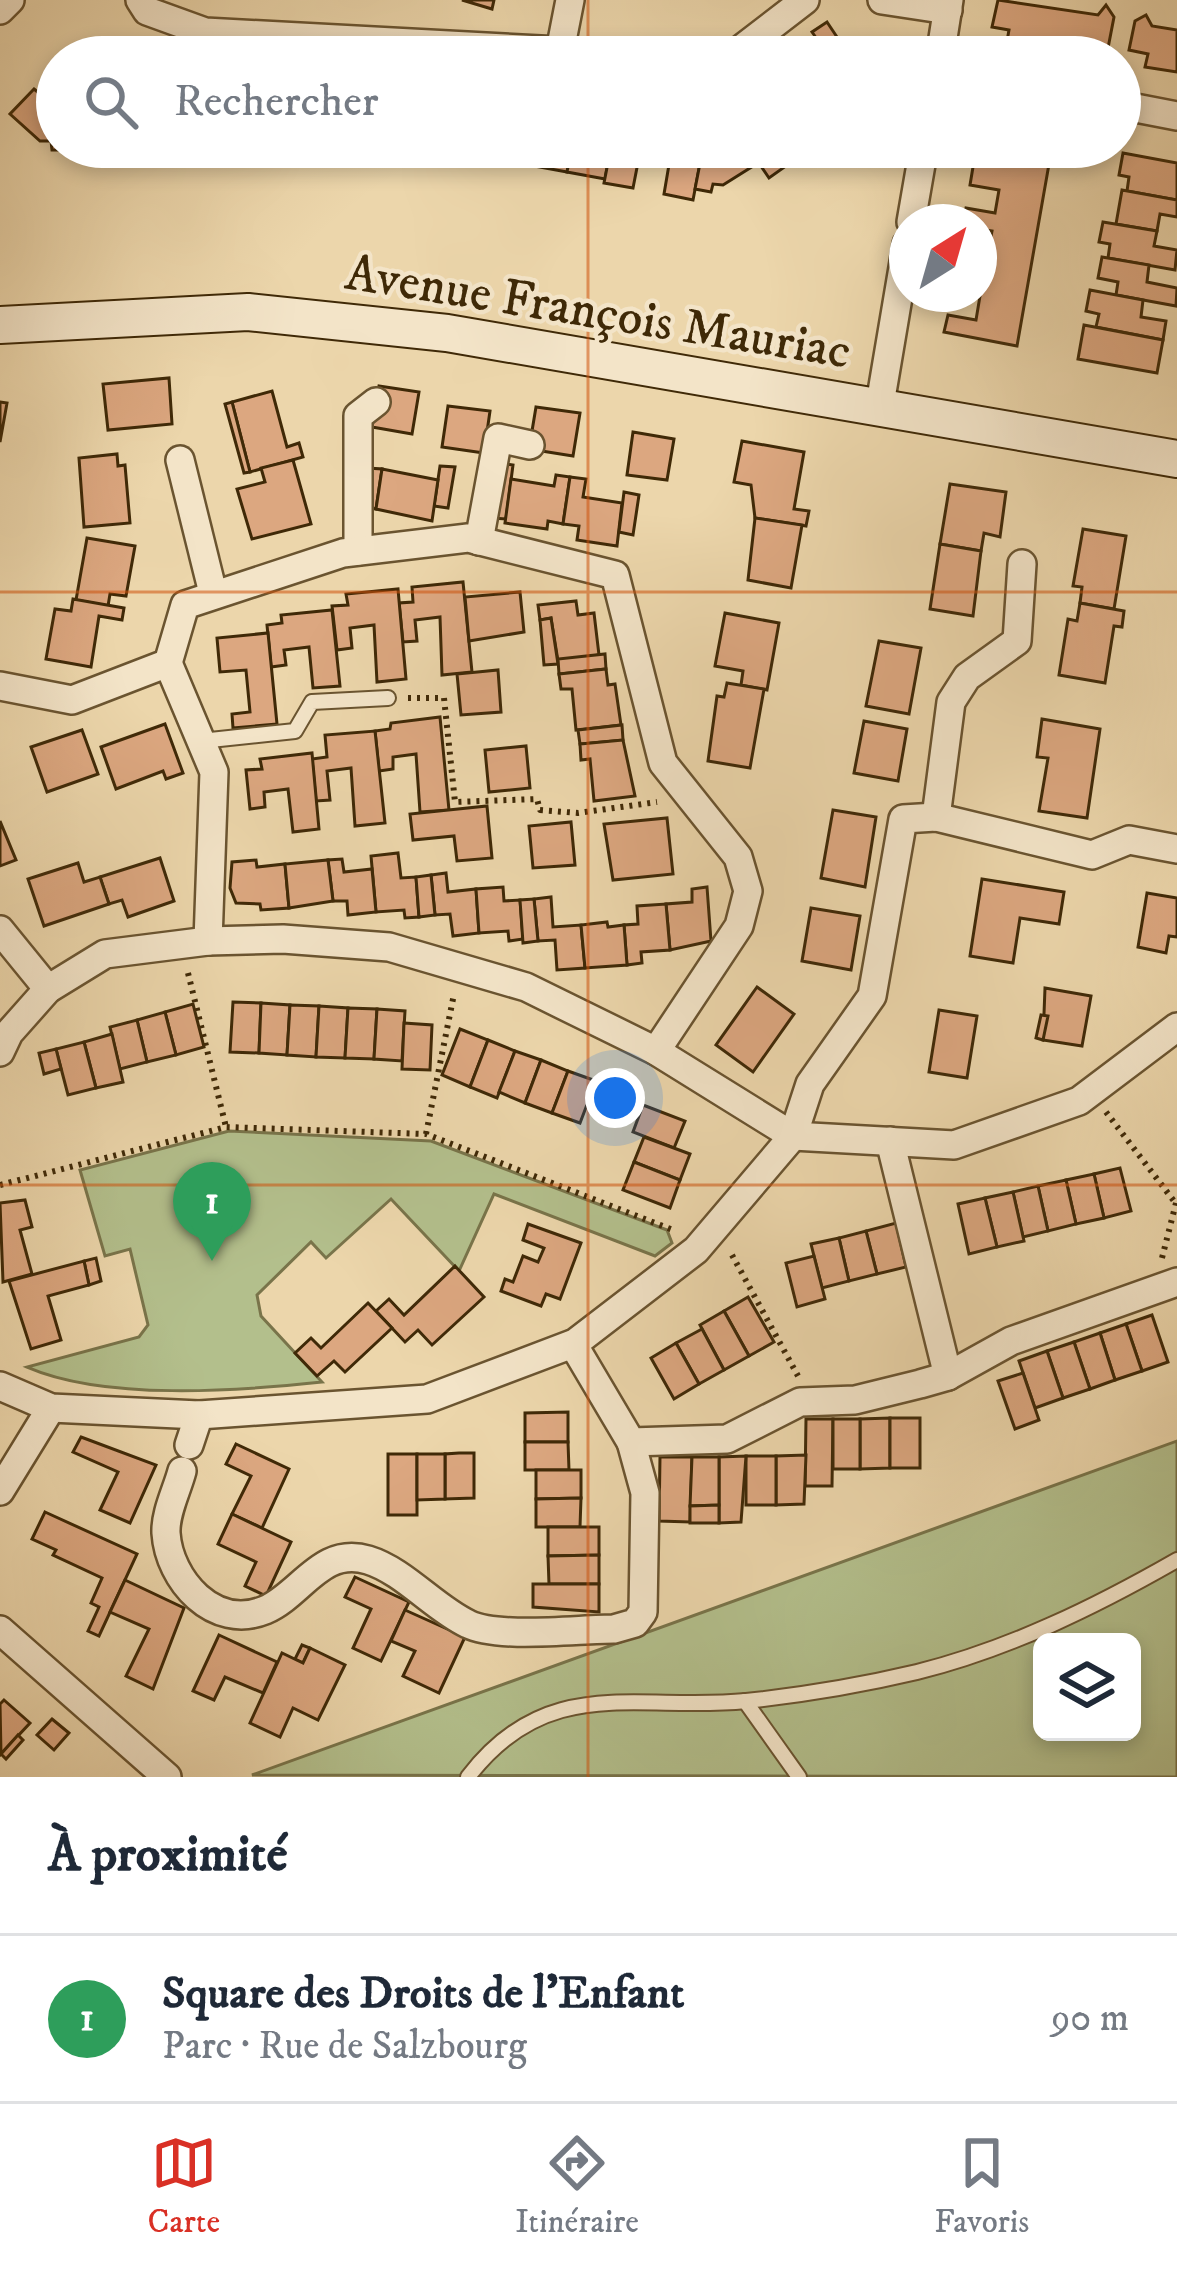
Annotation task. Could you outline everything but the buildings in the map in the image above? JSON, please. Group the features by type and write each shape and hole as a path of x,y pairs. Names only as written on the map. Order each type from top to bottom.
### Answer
{"street":[{"path":"0,10 10,0"},
{"path":"140,0 147,11 206,32 281,36"},
{"path":"563,36 570,0"},
{"path":"758,36 805,0"},
{"path":"882,0 949,5 944,36"},
{"path":"1141,109 1177,116"},
{"path":"914,204 920,168"},
{"name":"Avenue François Mauriac","path":"0,325 248,312 447,333 1177,459"},
{"path":"879,410 896,312"},
{"path":"358,551 358,416 376,403"},
{"path":"479,541 498,438 530,445"},
{"path":"180,460 213,593"},
{"path":"194,942 214,772 168,663 185,605 358,551 479,541 615,575 663,763 739,857 748,891 739,926 656,1051"},
{"path":"936,817 951,702 967,677 1017,640 1022,564"},
{"path":"0,686 71,700 168,663"},
{"path":"0,1386 51,1408 199,1415 427,1399 573,1344 696,1250 793,1136 810,1084 872,996 904,819 936,817 1092,855 1129,840 1177,849"},
{"path":"0,930 48,989"},
{"path":"0,1052 9,1033 48,989 105,955 194,942 284,939 389,947 526,987 656,1051 793,1136 954,1145 1091,1092 1177,1027"},
{"path":"890,1141 948,1376"},
{"path":"631,1442 727,1439 811,1400 855,1400 948,1376 1010,1341 1165,1286"},
{"path":"199,1415 166,1528 171,1562 186,1589 213,1608 238,1614 267,1609 317,1569 343,1557 370,1561 474,1628 614,1629 635,1623 644,1612 645,1493 631,1442 573,1344"},
{"path":"0,1492 51,1408"},
{"path":"0,1630 167,1777"}],"lane":[{"path":"201,741 295,731 312,701 388,698"},
{"path":"468,1777 495,1748 569,1708 606,1699 745,1701 916,1672 995,1649 1177,1560"},
{"path":"745,1701 799,1777"}],"path":[{"path":"388,698 444,698 455,802 537,799 540,810 578,813 690,797"},
{"path":"194,942 226,1127"},
{"path":"426,1134 459,967"},
{"path":"1091,1092 1176,1204 1165,1286"},
{"path":"0,1185 226,1127 426,1134 685,1234 716,1226 811,1400"}],"green space":[{"path":"229,1131 431,1141 667,1230 672,1243 655,1256 494,1194 459,1271 391,1199 326,1258 311,1242 257,1295 261,1316 322,1382 212,1390 132,1389 59,1378 27,1367 139,1337 148,1325 130,1249 105,1256 80,1170"},
{"path":"1177,1441 1177,1777 252,1775"}],"place":[{"name":"Square des Droits de l'Enfant","path":"212,1261"}]}
